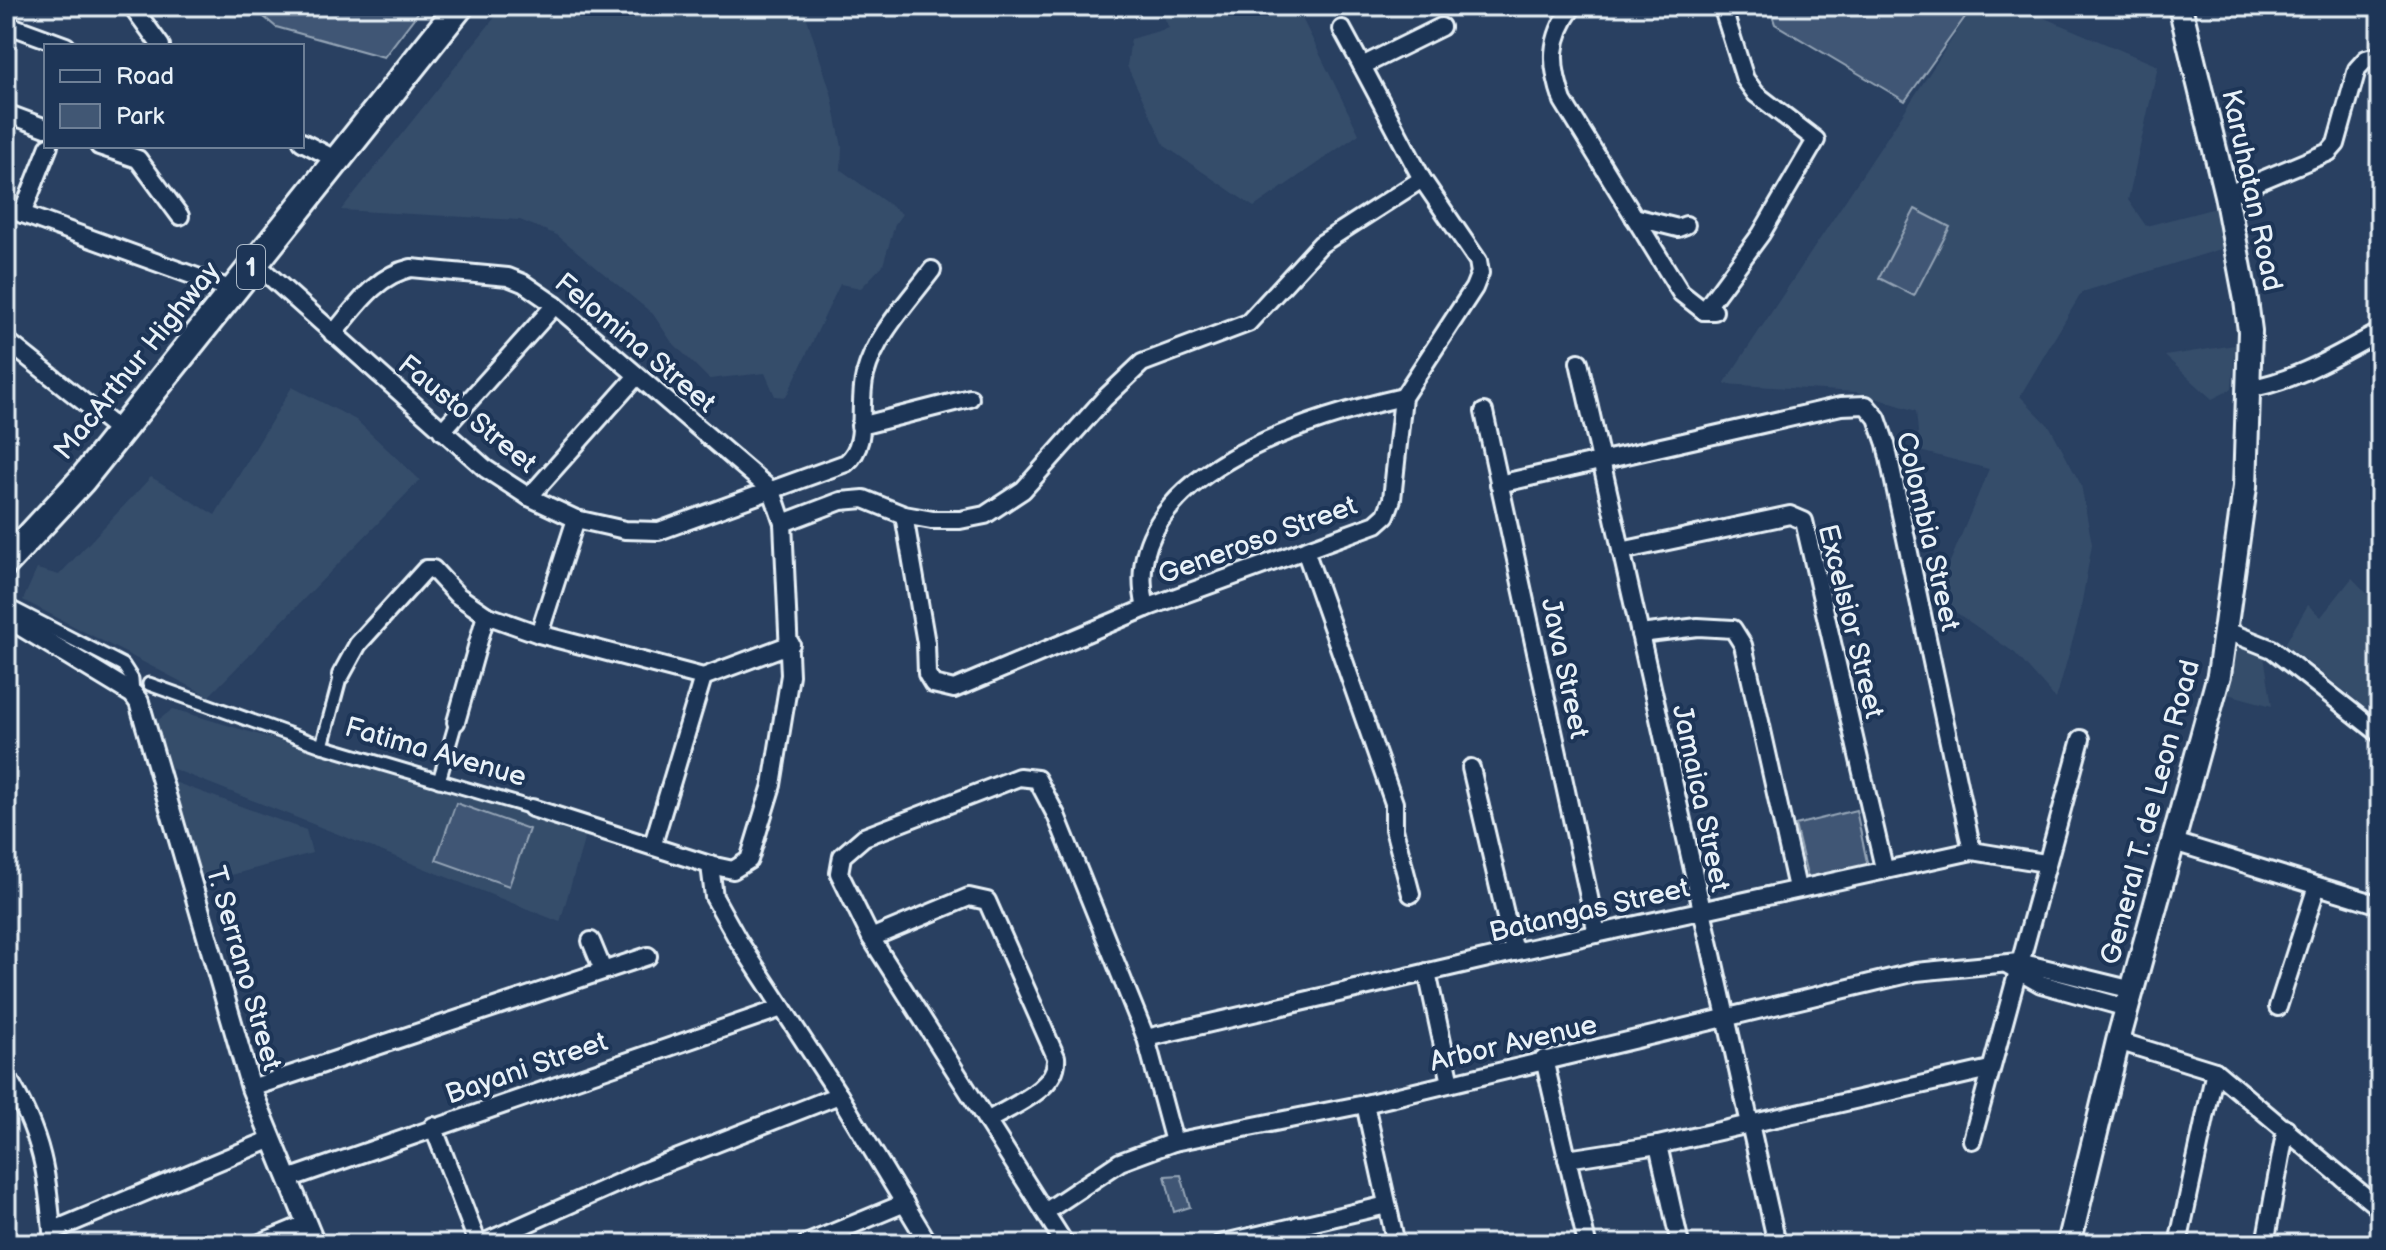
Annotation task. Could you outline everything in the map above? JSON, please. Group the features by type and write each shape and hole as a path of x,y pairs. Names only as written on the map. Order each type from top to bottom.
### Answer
{"highway":[{"name":"MacArthur Highway","path":"6,562 62,504 460,6"}],"main road":[{"name":"Karuhatan Road","path":"2180,6 2226,195 2250,331 2247,389"},
{"name":"General T. de Leon Road","path":"2069,1244 2118,1041 2120,996 2174,842 2219,675 2245,487 2247,389"}],"street":[{"path":"132,6 160,44"},
{"path":"1573,6 1554,46 1552,70 1563,101 1681,293 1710,311 1761,234 1816,140 1756,94 1745,79 1722,6"},
{"path":"6,24 61,44"},
{"path":"1362,66 1441,27"},
{"name":"Generoso Street","path":"904,515 926,643 927,674 942,688 954,689 1146,608 1376,524 1386,515 1392,499 1396,437 1403,397 1474,288 1480,273 1472,250 1422,179 1342,29"},
{"path":"2226,195 2329,152 2336,144 2357,69 2366,59 2380,55"},
{"path":"6,113 44,127"},
{"path":"304,143 337,160"},
{"path":"48,148 14,211 233,290"},
{"path":"105,148 138,159 180,216"},
{"path":"783,523 841,501 864,499 904,515 960,520 985,515 1023,490 1104,399 1142,363 1248,323 1321,244 1422,179"},
{"path":"1634,217 1678,228 1686,225"},
{"name":"Fausto Street","path":"255,263 486,469 529,497 576,519 625,530 659,531 846,463 858,454 862,442 860,426 865,375 875,349 932,270"},
{"name":"Felomina Street","path":"333,334 380,280 411,268 508,277 555,305 772,491"},
{"path":"442,431 555,305"},
{"path":"2247,389 2263,386 2333,358 2380,332"},
{"path":"9,349 120,431"},
{"name":"Jamaica Street","path":"1579,362 1777,1244"},
{"path":"529,497 636,377"},
{"path":"1146,608 1142,590 1143,554 1154,525 1182,493 1233,459 1300,426 1403,397"},
{"path":"860,426 970,398"},
{"name":"Colombia Street","path":"1499,484 1841,406 1866,405 1877,418 1891,468 1972,851"},
{"name":"Java Street","path":"1484,412 1597,934"},
{"path":"772,491 783,523 791,644 784,725 772,785 749,860 733,870 710,865 714,897 929,1244"},
{"name":"Excelsior Street","path":"1621,551 1790,515 1804,521 1884,868"},
{"path":"539,634 576,519"},
{"path":"1305,550 1394,803 1394,829 1411,894"},
{"path":"322,746 341,675 368,632 426,569 433,569 457,595 486,615 539,634 703,677 791,644"},
{"name":"Fatima Avenue","path":"8,612 140,693 653,844 710,865"},
{"path":"439,781 486,615"},
{"path":"1640,634 1698,627 1733,629 1743,645 1797,888"},
{"path":"2227,631 2272,649 2380,734"},
{"path":"653,844 703,677"},
{"name":"T. Serrano Street","path":"140,693 251,1088 315,1244"},
{"path":"1972,1140 2014,966 2081,739"},
{"path":"1471,768 1514,952"},
{"path":"1065,1244 871,938 839,873 842,856 864,837 1028,776 1042,786 1146,1038 1174,1142"},
{"path":"2174,842 2380,905"},
{"name":"Batangas Street","path":"1146,1038 1884,868 1972,851 2045,863"},
{"path":"2278,1007 2317,886"},
{"path":"871,938 969,897 987,901 1056,1057 1057,1068 1050,1081 987,1121"},
{"path":"591,941 603,970"},
{"path":"251,1088 648,956"},
{"name":"Arbor Avenue","path":"1045,1212 1120,1162 1174,1142 1365,1104 1916,972 2014,966 2041,984 2120,996"},
{"path":"1427,972 1451,1083"},
{"name":"Bayani Street","path":"288,1179 433,1126 782,1008"},
{"path":"2118,1041 2215,1071 2380,1209"},
{"path":"1544,1059 1587,1244"},
{"path":"1567,1159 1658,1145 1990,1069"},
{"path":"2178,1244 2215,1071"},
{"path":"6,1075 25,1108 45,1163 52,1238 272,1139"},
{"path":"433,1126 480,1244 640,1173 839,1095"},
{"path":"1365,1104 1396,1244"},
{"path":"2265,1244 2286,1128"},
{"path":"1658,1145 1680,1244"},
{"path":"806,1244 905,1203"},
{"path":"1220,1244 1387,1205"},
{"path":"258,1244 306,1224"},
{"path":"1298,1225 1302,1244"}],"shaded area":[{"path":"504,6 803,6 831,93 842,147 841,170 902,214 895,224 883,265 861,288 840,284 786,397 775,396 765,373 709,379 671,341 653,314 557,235 520,220 341,210"},
{"path":"1159,6 1296,6 1359,134 1254,207 1165,146 1127,66 1131,39 1169,28"},
{"path":"1974,6 2016,6 2158,66 2128,200 2146,226 2216,208 2224,248 2082,292 2020,396 2050,427 2081,485 2092,544 2079,618 2056,699 2015,653 1935,598 1989,469 1920,451 1916,411 1857,392 1724,384"},
{"path":"2235,345 2232,389 2212,399 2165,356"},
{"path":"292,387 356,420 420,480 209,696 23,600 37,569 59,575 151,477 215,515"},
{"path":"2352,578 2380,607 2380,690 2366,708 2285,644 2308,605 2321,617"},
{"path":"2234,642 2264,656 2272,706 2224,693"},
{"path":"173,709 586,833 560,922 171,768 157,721"},
{"path":"174,782 306,830 312,853 202,883"}],"green space":[{"path":"251,6 423,6 384,57 276,27"},
{"path":"1769,6 1973,6 1905,101 1775,24"},
{"path":"1915,209 1950,227 1914,296 1879,278"},
{"path":"456,803 529,829 509,886 436,860"},
{"path":"1856,810 1868,867 1808,879 1795,825"},
{"path":"1181,1175 1190,1207 1174,1212 1165,1176"}]}
